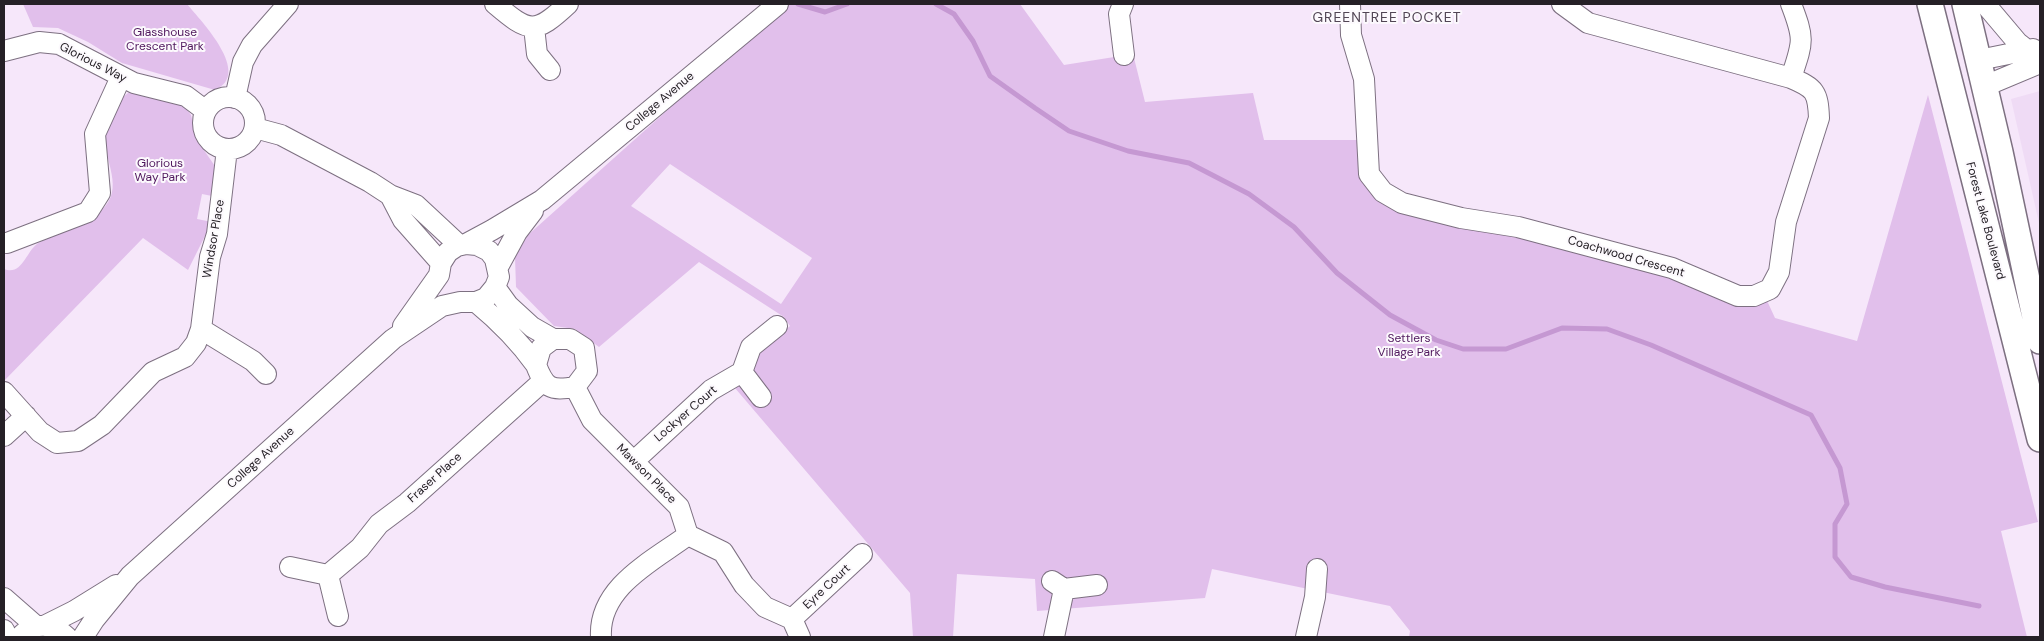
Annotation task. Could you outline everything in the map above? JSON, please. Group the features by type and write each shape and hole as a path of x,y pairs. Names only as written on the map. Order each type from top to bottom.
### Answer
{"main road":[{"name":"Forest Lake Boulevard","path":"1930,4 1965,77 2040,340"},
{"name":"Forest Lake Boulevard","path":"1965,4 1965,77 2005,294 2040,439"}],"street":[{"path":"235,98 243,62 252,45 288,4"},
{"path":"495,4 519,24 534,27 548,22 568,4"},
{"name":"College Avenue","path":"392,340 440,269 448,252 492,230 542,200 778,4"},
{"path":"1123,4 1119,14 1124,55"},
{"name":"Coachwood Crescent","path":"1350,4 1351,35 1364,79 1369,174 1383,192 1402,202 1461,218 1518,227 1672,268 1738,296 1754,296 1770,288 1779,272 1786,222 1819,118 1818,101 1810,86 1791,78 1588,23 1562,4"},
{"path":"1791,4 1801,29 1802,46 1791,78"},
{"path":"1985,4 2018,43 2036,54"},
{"path":"534,27 538,54 550,70"},
{"name":"Glorious Way","path":"4,50 39,42 59,44 134,83 186,96 206,111"},
{"path":"1965,77 2036,54"},
{"path":"7,243 88,212 100,193 94,134 121,77"},
{"path":"235,98 245,103 252,111 255,128 253,134 240,147 227,149 212,142 207,136 204,119 206,111 219,100 235,98"},
{"path":"255,128 280,135 370,182 390,195 416,205 463,244 477,245 489,251 498,267"},
{"name":"Windsor Place","path":"4,392 40,432 57,443 78,441 102,425 153,372 185,357 196,343 201,330 210,257 217,234 227,149"},
{"path":"390,195 403,220 440,269 443,289 451,297 468,302 494,316 523,347 539,373 557,390 575,387 588,371 584,348 570,339 553,339 532,327 508,305 495,288"},
{"name":"College Avenue","path":"83,637 94,620 130,576 392,340 442,306 486,298 495,288 499,277 498,267 516,232 542,200"},
{"path":"760,397 742,372 751,348 777,326"},
{"path":"201,330 253,361 266,374"},
{"path":"539,373 541,348 553,339"},
{"name":"Lockyer Court","path":"634,461 711,390 742,372"},
{"name":"Fraser Place","path":"328,575 360,548 379,524 407,504 539,373"},
{"name":"Mawson Place","path":"575,387 592,420 679,507 688,535"},
{"path":"4,436 26,416"},
{"path":"601,637 600,625 606,604 622,584 688,535 723,552 744,585 765,606 792,619 800,637"},
{"name":"Eyre Court","path":"792,619 862,554"},
{"path":"290,567 328,575 338,616"},
{"path":"1306,637 1315,597 1317,569"},
{"name":"College Avenue","path":"34,630 74,611 130,576"},
{"path":"1054,637 1058,585 1097,585"},
{"path":"4,598 34,630 56,628 67,637"},
{"path":"4,630 7,637"}],"shaded area":[{"path":"2040,91 2040,223 2039,223 2011,99"}],"green space":[{"name":"Glasshouse Crescent Park","path":"23,4 187,4 212,34 227,60 229,72 225,82 215,90 122,63 88,42 58,28 33,27"},
{"name":"Settlers Village Park","path":"786,4 1020,4 1064,65 1133,54 1145,102 1253,93 1264,140 1367,140 1383,192 1738,296 1763,292 1775,318 1857,341 1928,95 2038,522 2001,531 2027,637 1409,637 1410,631 1390,606 1212,569 1205,598 1037,611 1035,579 957,574 953,637 913,637 910,593 729,381 790,326 784,317 699,262 599,347 575,329 554,326 516,287 515,257 528,235","holes":["670,164 812,258 781,304 631,206"]},
{"name":"Glorious Way Park","path":"128,93 146,93 174,100 185,107 191,115 197,140 219,172 217,197 202,194 197,219 212,222 188,270 143,238 4,381 4,269 15,269 37,244 86,222 101,211 108,202 113,184 107,155 106,135 108,126 123,97"}],"waterway":[{"path":"798,4 825,12 847,4"},
{"path":"936,4 954,14 973,41 990,76 1069,131 1128,151 1189,163 1249,194 1294,227 1337,273 1390,315 1436,340 1463,349 1506,349 1562,328 1607,329 1651,345 1811,415 1840,468 1847,504 1835,524 1835,557 1851,577 1885,587 1979,606"}],"district":[{"name":"GREENTREE POCKET","path":"1387,18"}]}
